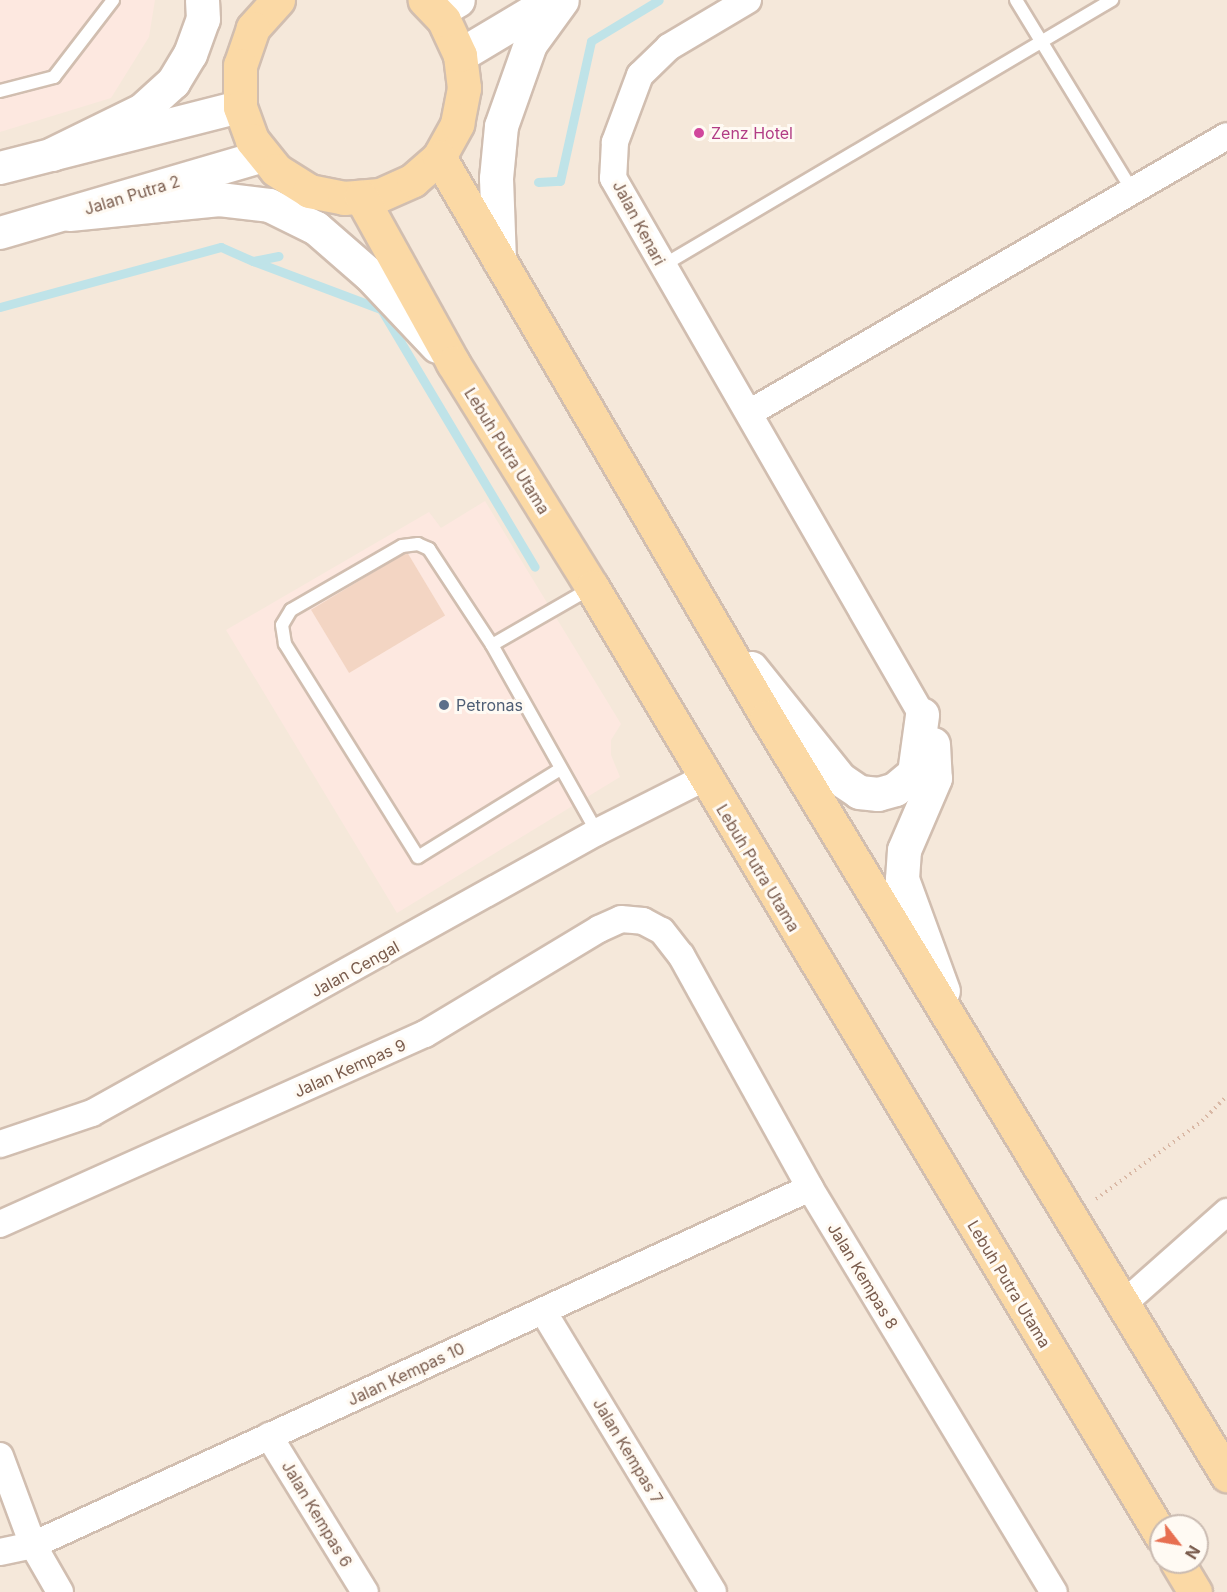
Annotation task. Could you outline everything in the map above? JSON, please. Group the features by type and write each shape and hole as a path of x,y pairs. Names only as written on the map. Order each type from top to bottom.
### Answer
{"main road":[{"path":"52,154 142,110 173,82 190,54 203,19 202,0"},
{"path":"460,55 552,0"},
{"path":"499,260 496,178 501,126 530,44 562,0"},
{"path":"261,7 240,65 240,106 252,140 276,170 309,191 344,198 380,195 413,180 439,157 457,124 464,88 460,55 440,4"},
{"path":"439,157 699,602 1227,1475"},
{"name":"Lebuh Putra Utama","path":"361,197 453,363 592,588 704,778 1149,1515"},
{"path":"69,214 219,199 269,205 316,228 360,266 453,363"},
{"path":"699,602 832,770 859,792 878,794 895,789 914,773 922,715"},
{"path":"922,715 933,741 935,778 904,850 902,879 962,1039"},
{"path":"1184,1574 1195,1592"}],"street":[{"name":"Jalan Kenari","path":"748,0 653,60 631,93 611,160 613,178 922,715"},
{"path":"0,168 240,106"},
{"path":"749,413 1227,136"},
{"name":"Jalan Putra 2","path":"0,233 264,156"},
{"name":"Jalan Cengal","path":"0,1144 92,1113 597,832 704,778"},
{"name":"Jalan Kempas 9","path":"0,1224 425,1034 621,919 643,921 662,931 681,955"},
{"name":"Jalan Kempas 8","path":"681,955 810,1188 1054,1592"},
{"name":"Jalan Kempas 10","path":"0,1552 33,1545 810,1188"},
{"path":"1123,1304 1227,1212"},
{"name":"Jalan Kempas 7","path":"543,1311 713,1592"},
{"name":"Jalan Kempas 6","path":"270,1436 365,1592"},
{"path":"0,1456 33,1545 60,1592"}],"lane":[{"path":"0,91 54,77 113,0"},
{"path":"1016,0 1133,192"},
{"path":"662,266 1112,0"},
{"path":"560,770 418,857 285,644 282,625 291,610 402,546 418,544 429,549 492,645 560,770 597,832"},
{"path":"492,645 592,588"}],"path":[{"path":"1070,1217 1202,1121 1227,1096"}],"shaded area":[{"path":"0,0 1227,0 1227,1592 0,1592"},
{"path":"0,0 155,0 149,37 111,98 0,132"},
{"path":"485,501 621,724 611,740 611,755 620,777 397,913 226,630 429,512 441,528"}],"building":[{"path":"407,552 445,615 349,673 311,610"}],"waterway":[{"path":"538,182 560,181 591,41 659,0"},
{"path":"0,307 221,247 253,261 279,256"},
{"path":"253,261 381,309 535,567"}],"place":[{"name":"Zenz Hotel","path":"699,133"},
{"name":"Petronas","path":"444,705"}]}
